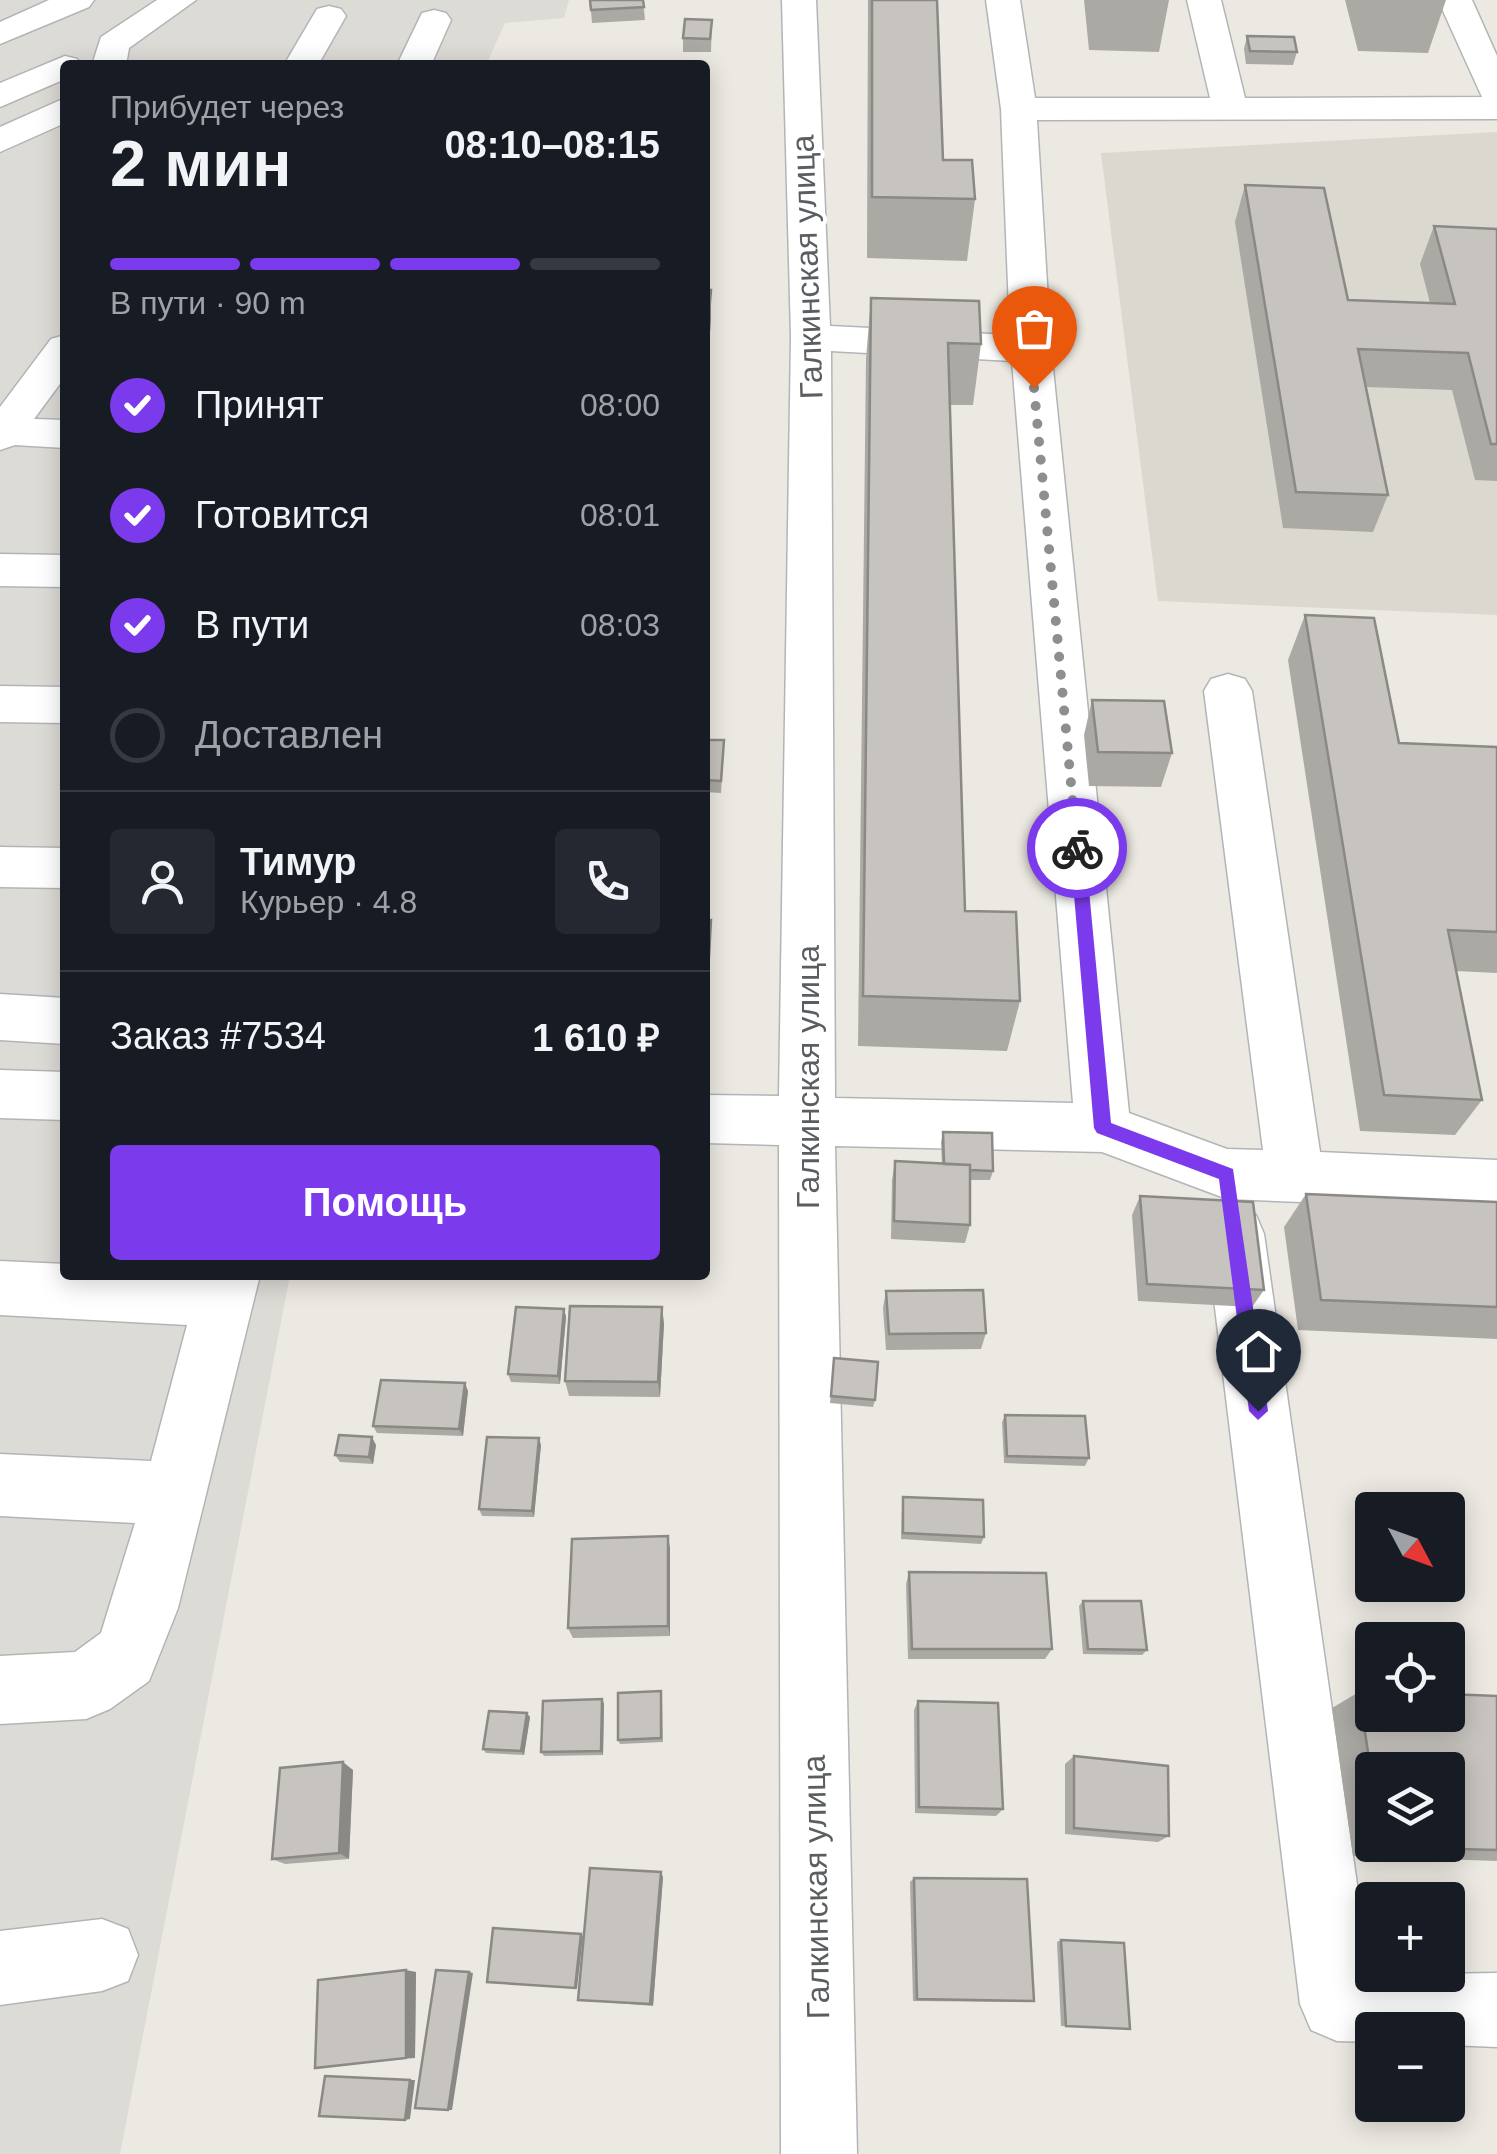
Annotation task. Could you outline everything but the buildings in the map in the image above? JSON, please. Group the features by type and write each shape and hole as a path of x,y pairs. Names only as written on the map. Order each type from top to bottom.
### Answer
{"street":[{"path":"0,34 77,0"},
{"path":"86,60 111,54 179,0"},
{"name":"Галкинская улица","path":"799,0 812,336 807,1124 819,2154"},
{"path":"1003,0 1019,109 1031,349 1103,1128"},
{"path":"1204,0 1230,109"},
{"path":"1455,0 1497,94"},
{"path":"303,60 328,16"},
{"path":"416,60 434,20"},
{"path":"0,96 60,68"},
{"path":"1019,109 1497,108"},
{"path":"0,141 60,111"},
{"path":"812,336 1031,349"},
{"path":"2,434 60,355"},
{"path":"2,434 60,434"},
{"path":"0,570 60,571"},
{"path":"1228,691 1295,1177"},
{"path":"0,704 60,705"},
{"path":"0,867 60,868"},
{"path":"0,1017 60,1021"},
{"path":"0,1094 60,1096"},
{"path":"710,1118 807,1124 1103,1128 1227,1174 1497,1185"},
{"path":"1227,1174 1337,2004 1497,2010"},
{"path":"0,1288 227,1287 146,1608 125,1657 86,1686 0,1690"},
{"path":"0,1485 173,1492"},
{"path":"0,1968 102,1955"}],"shaded area":[{"path":"0,0 569,0 564,18 505,23 488,60 60,60 60,1280 289,1280 120,2154 0,2154"},
{"path":"1497,132 1497,615 1158,601 1101,153"}],"way so far":[{"path":"1034,388 1077,848"}],"route":[{"path":"1077,848 1103,1128 1227,1174 1258,1411"}]}
